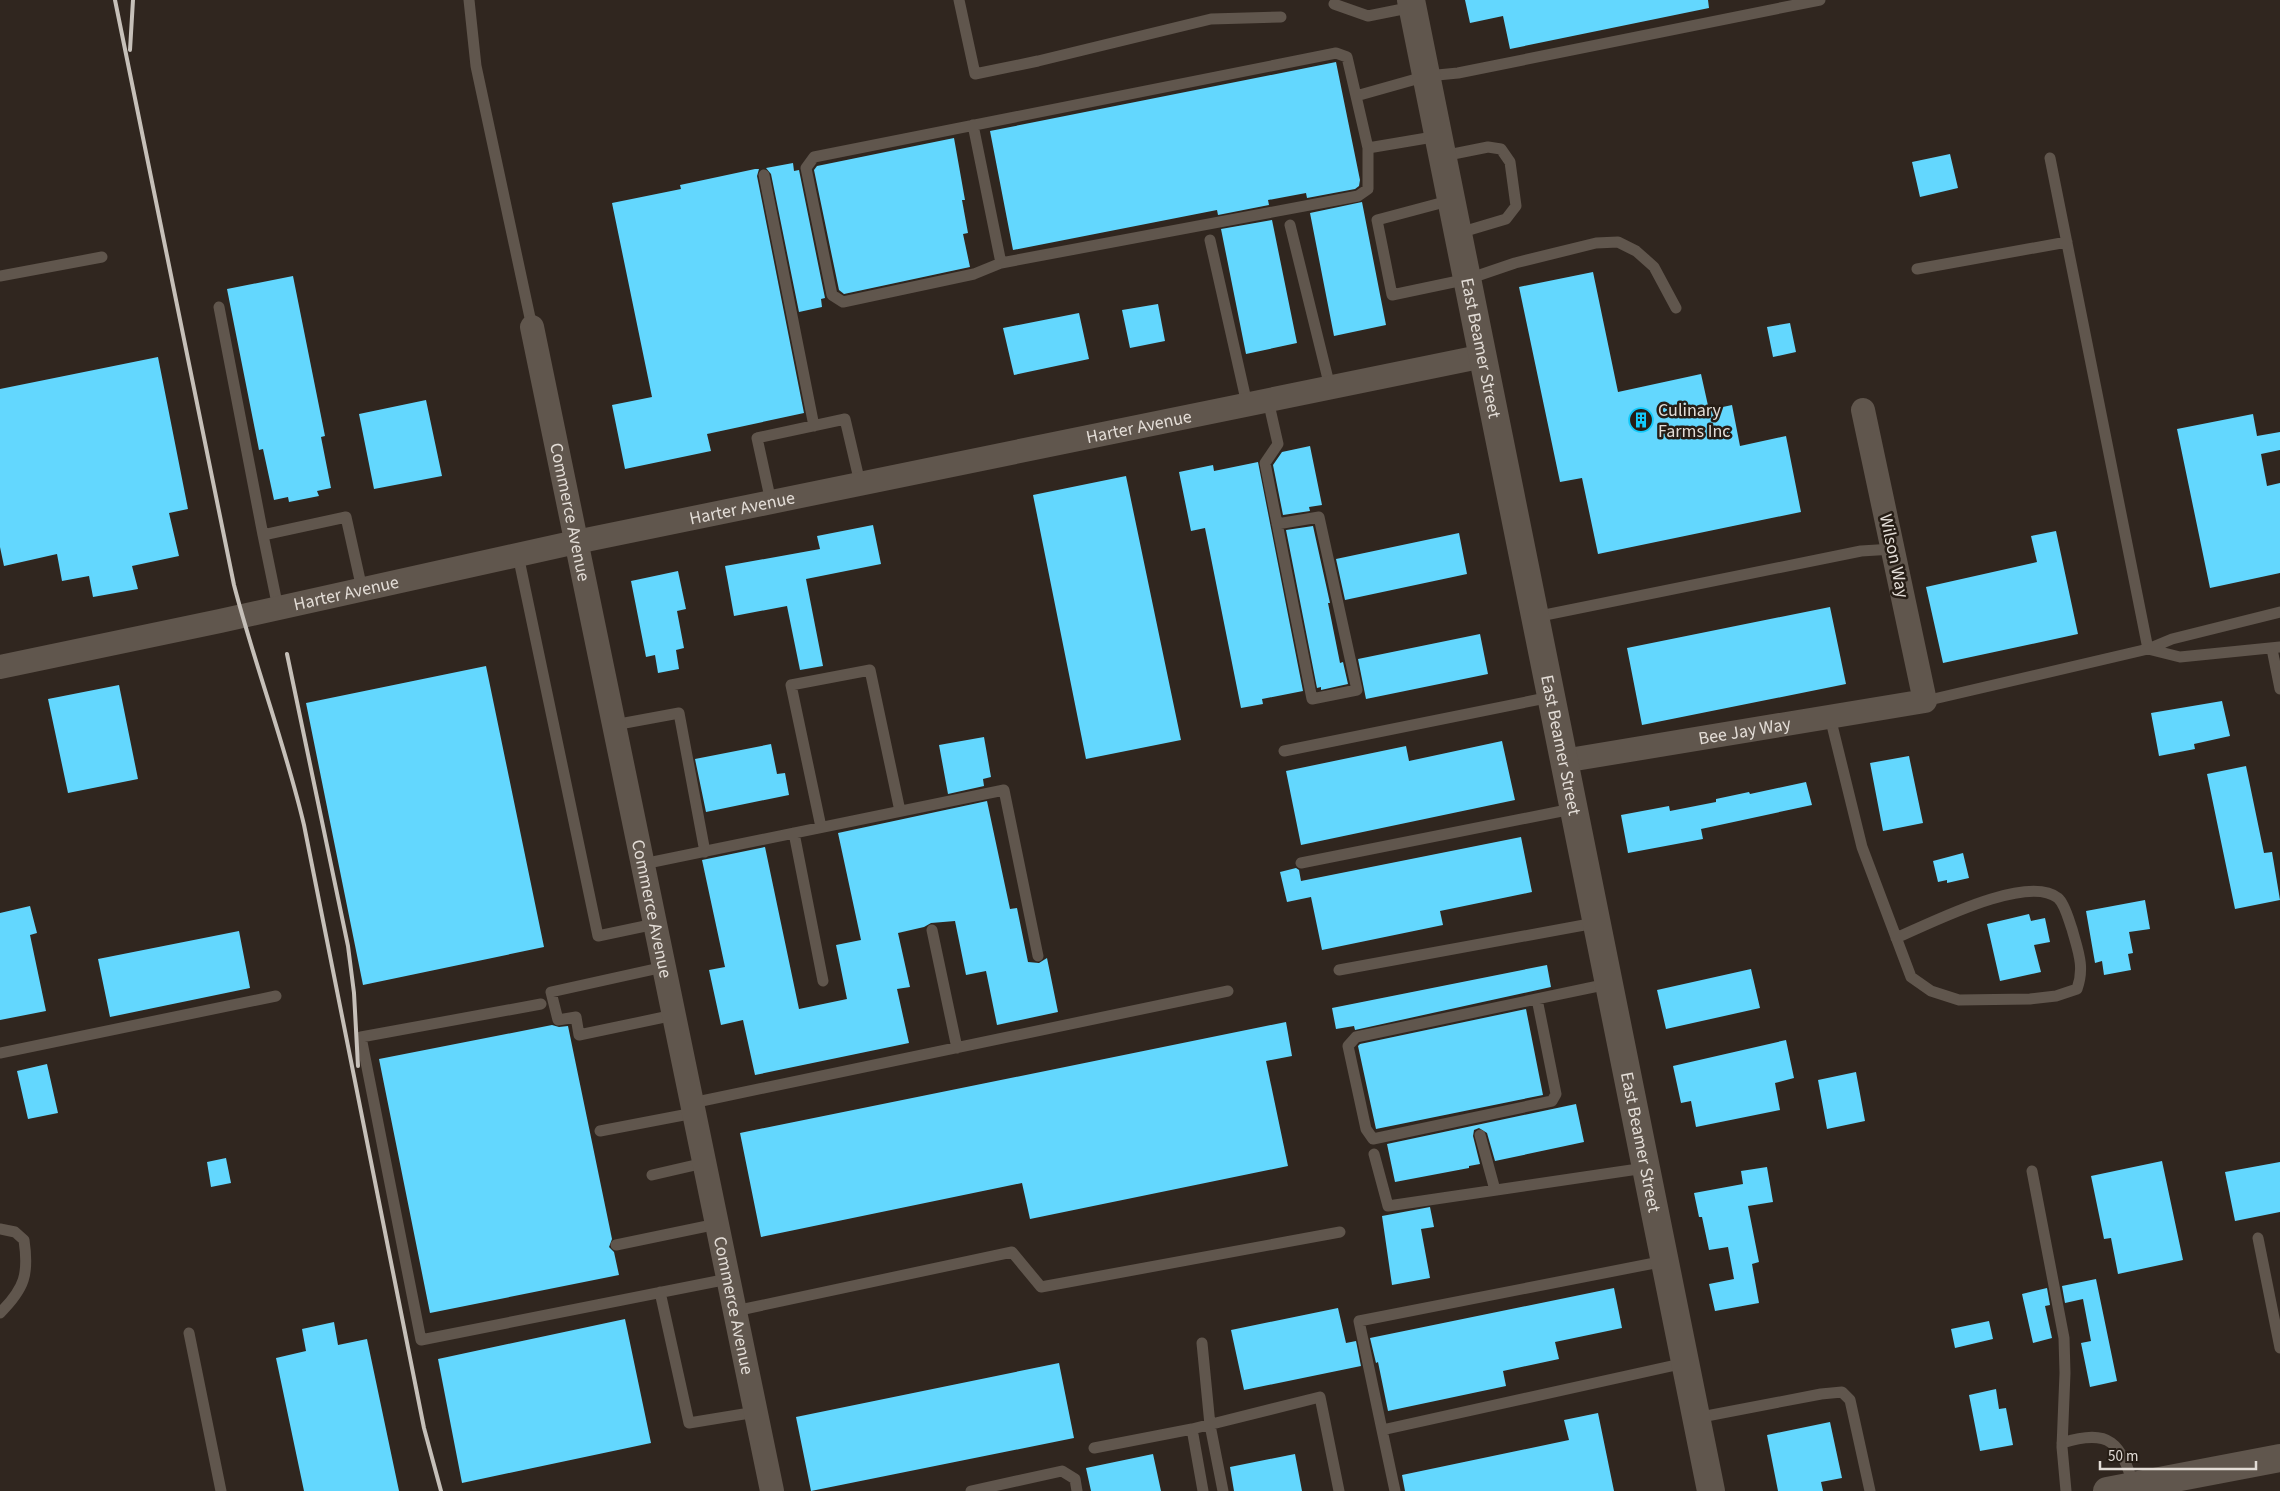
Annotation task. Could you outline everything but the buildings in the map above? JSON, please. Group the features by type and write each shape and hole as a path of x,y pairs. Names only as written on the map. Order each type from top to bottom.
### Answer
{"street":[{"name":"East Beamer Street","path":"1412,4 1484,356 1595,923 1711,1491"},
{"name":"Commerce Avenue","path":"532,327 772,1491"},
{"name":"Harter Avenue","path":"0,667 576,542 1484,356"},
{"name":"Wilson Way","path":"1864,410 1926,701"},
{"name":"Bee Jay Way","path":"1563,761 1926,701"},
{"path":"2107,1491 2280,1458"}],"lane":[{"path":"469,0 476,66 532,327"},
{"path":"960,0 976,74 1038,62 1211,19 1282,17"},
{"path":"1356,96 1427,76 1458,73 1820,0"},
{"path":"1334,4 1368,16 1412,4"},
{"path":"1336,52 1347,57 1368,148 1368,189 1358,196 1001,263 974,274 843,302 832,295 806,168 814,157 973,125 1336,52"},
{"path":"973,125 1001,263"},
{"path":"1368,148 1488,146 1501,149 1510,162 1516,206 1506,220 1459,234"},
{"path":"2050,158 2148,649"},
{"path":"764,175 814,426"},
{"path":"1452,200 1377,220 1392,295 1468,279 1515,264 1596,243 1618,242 1636,251 1654,267 1676,308"},
{"path":"1290,224 1330,387"},
{"path":"1210,240 1258,402 1278,444 1265,463 1277,524 1312,699 1357,690 1319,517 1277,524"},
{"path":"1917,269 2067,242"},
{"path":"0,276 102,256"},
{"path":"218,307 278,608"},
{"path":"771,502 757,438 845,419 860,484"},
{"path":"263,535 346,517 362,589"},
{"path":"1535,617 1861,551 1893,549"},
{"path":"518,555 598,936 655,924"},
{"path":"1926,701 2148,649 2188,634 2280,612"},
{"path":"2148,649 2180,657 2276,648 2280,689"},
{"path":"821,827 791,685 870,670 900,811"},
{"path":"1284,751 1551,697"},
{"path":"614,725 679,712 705,852"},
{"path":"1830,717 1862,847 1896,938 1911,977 1931,991 1959,1000 1988,1002 2056,996 2077,989 2082,974 2078,951 2068,917 2059,899 2046,892 2016,892 1985,901 1896,938"},
{"path":"643,864 1004,790 1038,956"},
{"path":"1301,863 1572,808"},
{"path":"794,833 823,981"},
{"path":"1340,970 1595,923"},
{"path":"932,930 957,1048"},
{"path":"664,966 551,992 558,1020 576,1017 579,1035 674,1015"},
{"path":"1537,999 1556,1094 1552,1101 1373,1139 1366,1129 1348,1046 1356,1037 1608,984"},
{"path":"600,1131 957,1048 1228,991"},
{"path":"0,1053 276,996"},
{"path":"541,1004 361,1037 421,1340 728,1279"},
{"path":"1480,1135 1495,1190"},
{"path":"1374,1154 1388,1206 1645,1168"},
{"path":"652,1175 704,1163"},
{"path":"2032,1171 2064,1338 2062,1443 2066,1491"},
{"path":"616,1245 717,1224"},
{"path":"0,1229 15,1232 24,1240 28,1266 16,1297 0,1313"},
{"path":"735,1311 1012,1252 1041,1287 1340,1232"},
{"path":"2258,1238 2280,1348"},
{"path":"1395,1491 1359,1321 1664,1261"},
{"path":"660,1292 689,1423 756,1412"},
{"path":"189,1334 221,1491"},
{"path":"1202,1343 1210,1425 1223,1491"},
{"path":"1382,1430 1685,1363"},
{"path":"1696,1418 1821,1394 1842,1392 1850,1400 1870,1491"},
{"path":"1094,1448 1210,1425 1320,1397 1339,1491"},
{"path":"1192,1429 1203,1491"},
{"path":"2062,1443 2087,1436 2115,1445 2125,1458 2134,1486"},
{"path":"971,1491 1062,1471 1075,1479 1077,1491"}],"railway":[{"path":"115,0 234,585 304,825 424,1428 441,1491"},
{"path":"130,50 133,0"},
{"path":"287,654 348,946 354,993 358,1066"}],"place":[{"name":"Culinary Farms Inc","path":"1641,420"}]}
